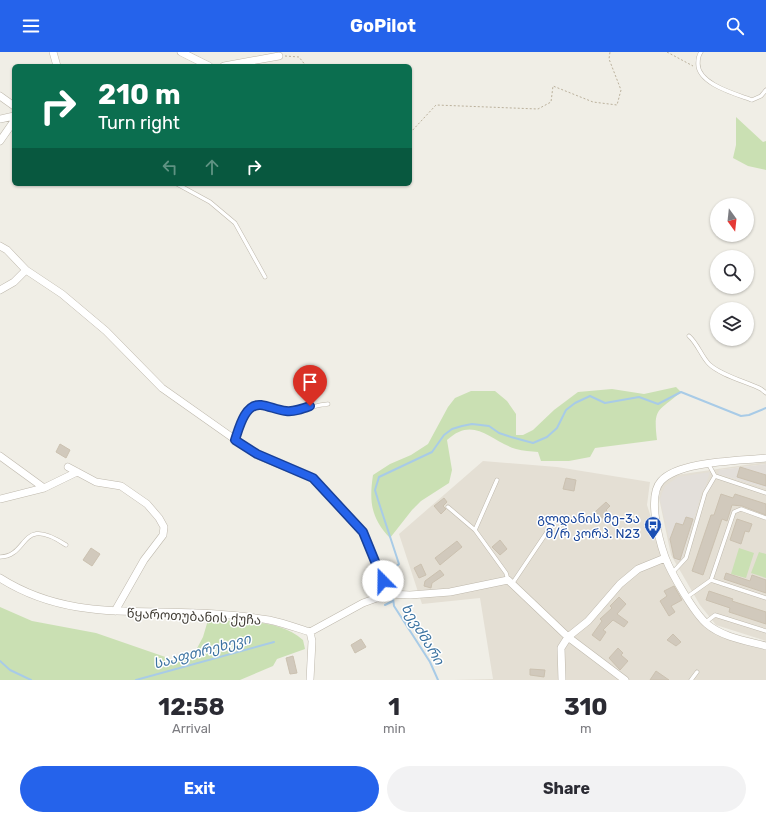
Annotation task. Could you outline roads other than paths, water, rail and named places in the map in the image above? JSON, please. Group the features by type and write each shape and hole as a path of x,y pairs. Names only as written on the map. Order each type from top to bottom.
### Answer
{"street":[{"path":"53,52 56,64"},
{"path":"181,52 205,64"},
{"path":"235,64 279,56"},
{"path":"0,96 12,105"},
{"path":"0,119 12,116"},
{"path":"0,141 12,124"},
{"path":"0,246 7,250 26,270 62,294 106,331 162,388 257,454 313,478 363,532 388,594"},
{"path":"0,290 14,282 26,270"},
{"path":"0,456 44,488"},
{"path":"766,458 686,468 670,474 660,482 653,496 654,508 665,558 687,597 705,623 715,630 766,646"},
{"path":"68,467 96,482 121,486 147,504 159,518 164,528 163,535 144,560 115,611"},
{"path":"0,499 44,488 78,472"},
{"path":"562,680 561,648 568,637 588,622 620,584 638,569 665,558"},
{"name":"წყაროთუბანის ქუჩა","path":"0,578 40,599 82,609 197,613 269,620 310,632"},
{"path":"310,680 312,641 310,632 363,603 388,594 410,595 450,592 510,582 568,637 625,680"}],"lane":[{"path":"701,52 698,55 697,68 706,80 720,88 752,100 761,96 766,90"},
{"path":"181,186 210,202 235,223 265,277"},
{"path":"689,336 695,341 709,364 717,370 761,389 766,393"},
{"path":"235,440 240,424 253,406 259,404 286,412 328,404"},
{"path":"709,465 715,476 766,493"},
{"path":"673,572 686,558 705,493 715,476"},
{"path":"475,530 497,480"},
{"path":"448,507 475,530 506,573 510,582 553,523"},
{"path":"687,597 711,580 734,512 740,509 766,518"},
{"path":"0,557 13,553 29,536 38,533 51,536 66,545"},
{"path":"711,580 766,598"},
{"path":"705,623 716,615 766,631"},
{"path":"691,680 697,672"}],"waterway":[{"name":"ხევძმარი","path":"391,586 391,571 399,564 375,490 379,477 432,452 444,435 452,429 472,424 489,426 499,433 533,443 547,437 557,428 566,410 575,403 590,396 605,403 639,397 658,404 681,392 741,416 749,415 766,408"},
{"name":"ხევძმარი","path":"393,598 394,606 430,662 438,680"},
{"name":"სააფთრეხევი","path":"385,605 393,601"},
{"name":"სააფთრეხევი","path":"136,680 274,642"},
{"name":"სააფთრეხევი","path":"0,661 10,670 31,680"}],"place":[{"name":"გლდანის მე-3ა მ/რ კორპ. N23","path":"653,540"}]}
